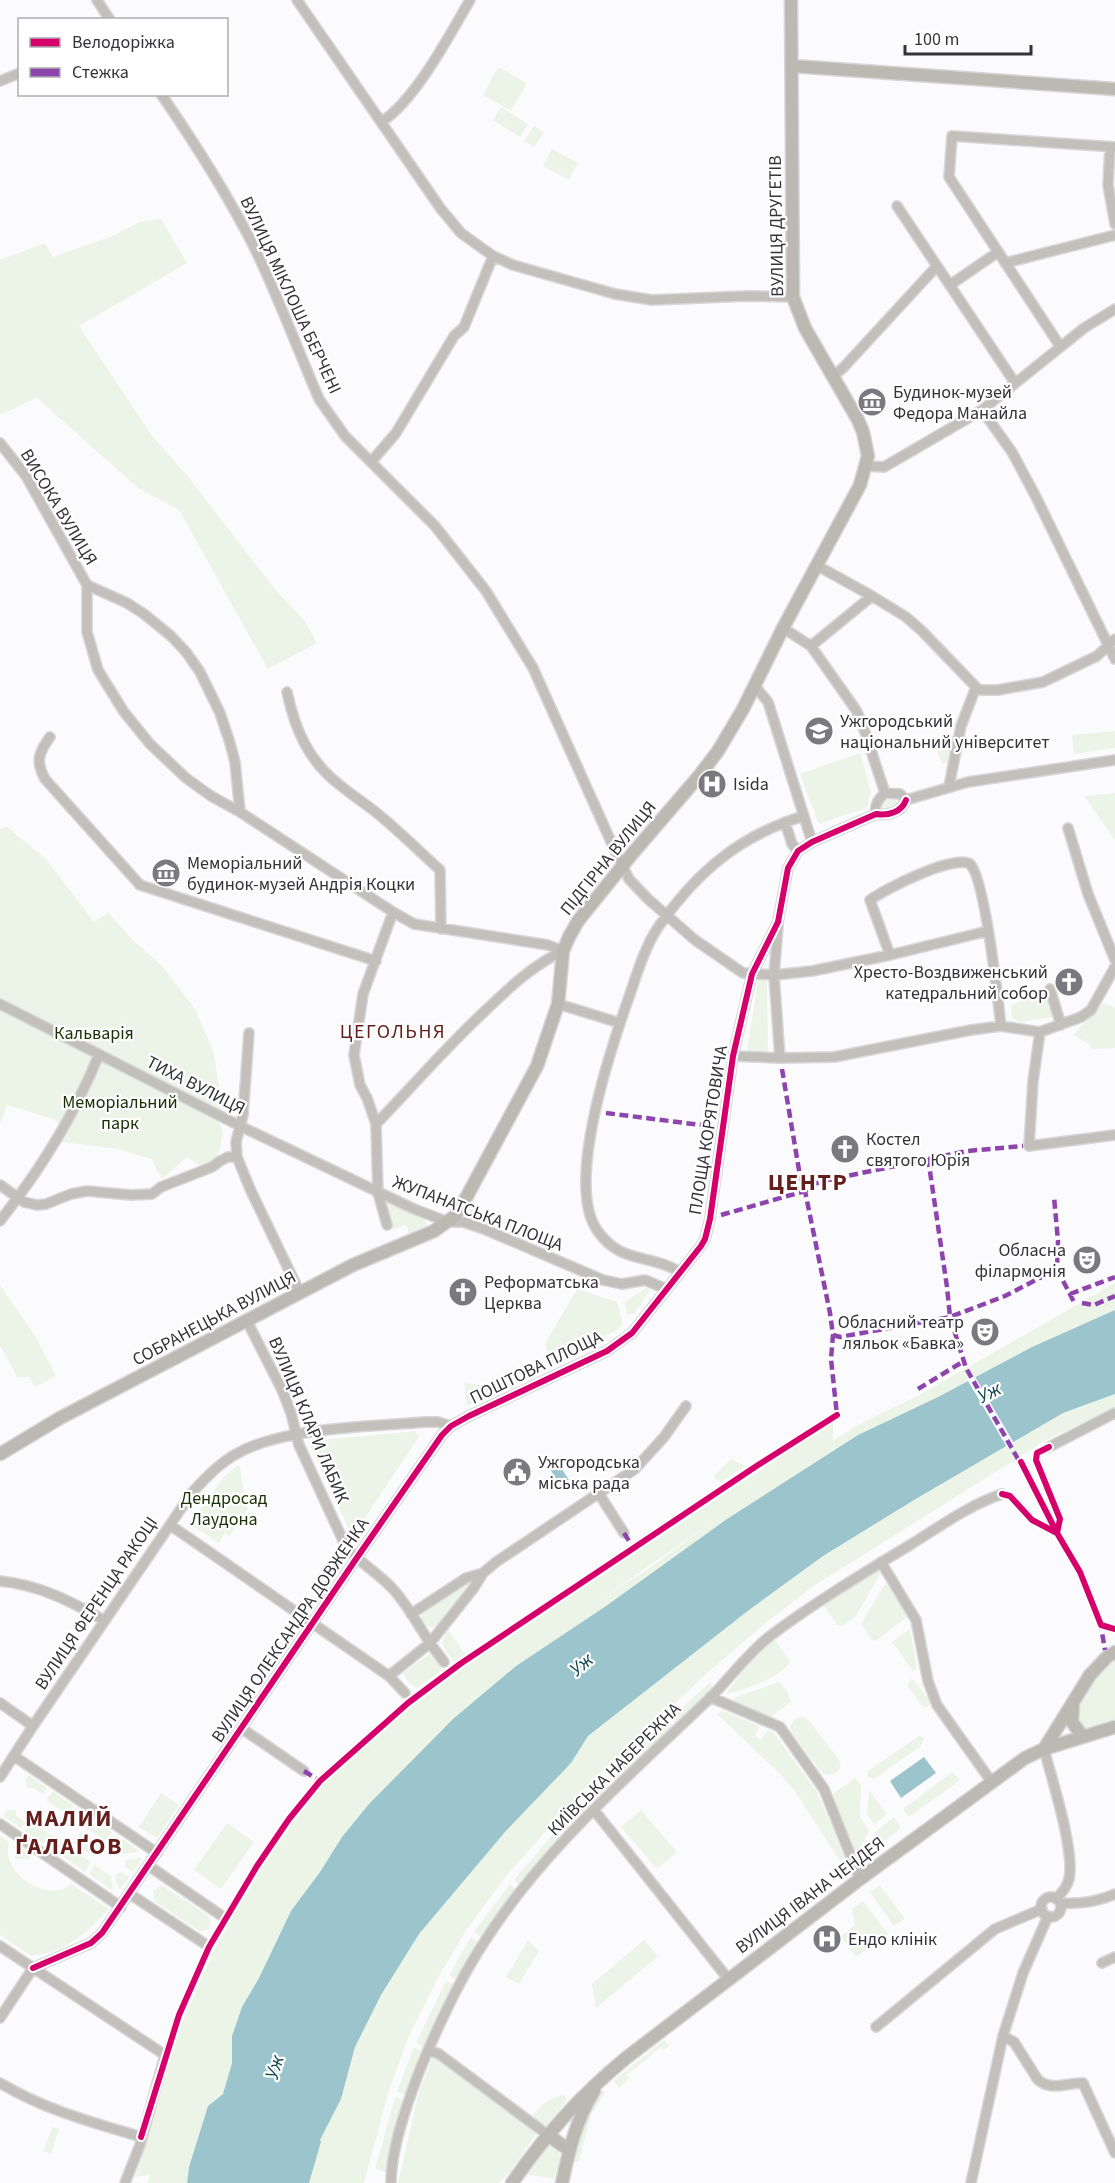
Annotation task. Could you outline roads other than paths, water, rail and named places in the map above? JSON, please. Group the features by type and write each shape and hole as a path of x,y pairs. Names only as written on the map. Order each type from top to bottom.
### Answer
{"main road":[{"name":"ВУЛИЦЯ ДРУГЕТІВ","path":"783,628 860,485 868,456 863,432 805,328 793,297 791,0"},
{"path":"792,66 1115,89"},
{"name":"ПІДГІРНА ВУЛИЦЯ","path":"448,1222 466,1198 527,1085 549,1033 558,1004 563,951 578,921 718,751 738,718 783,628"},
{"name":"СОБРАНЕЦЬКА ВУЛИЦЯ","path":"0,1454 60,1418 353,1265 434,1231 448,1222"},
{"path":"1044,1749 1090,1676 1107,1657 1115,1652"},
{"path":"1073,1704 1072,1722 1083,1737"},
{"name":"ВУЛИЦЯ ІВАНА ЧЕНДЕЯ","path":"512,2183 548,2135 589,2089 860,1879 1025,1758 1044,1749 1115,1727"},
{"name":"ВУЛИЦЯ ІВАНА ЧЕНДЕЯ","path":"562,2183 569,2150 579,2120 603,2078"},
{"path":"548,2135 569,2150"}],"street":[{"path":"97,0 109,18"},
{"path":"297,0 453,225 471,242 493,256 513,265 630,297 663,300 747,296 793,297"},
{"path":"381,122 408,99 470,0"},
{"path":"0,81 18,75"},
{"name":"ВУЛИЦЯ МІКЛОША БЕРЧЕНІ","path":"162,96 220,184 243,225 272,286 319,399 340,430 435,526 458,554 509,627 532,668 622,866 633,885 682,931 734,968 743,973 752,974"},
{"path":"1060,346 949,177 952,136 1112,147 1108,185 1115,224"},
{"path":"897,206 1015,383"},
{"path":"1005,264 1115,235"},
{"path":"950,285 998,252"},
{"path":"371,462 396,433 454,336 464,327 493,256"},
{"path":"833,376 843,369 937,266"},
{"path":"867,466 884,467 982,410 1060,346 1115,309"},
{"path":"982,410 1012,452 1111,642 1115,659"},
{"name":"ВИСОКА ВУЛИЦЯ","path":"2,448 26,476 87,585 127,603 144,614 171,636 191,658 220,713 230,743 235,762 240,812"},
{"path":"816,565 906,617 973,682 978,690 998,690 1043,682 1097,656 1111,642"},
{"path":"87,585 87,633 101,676 124,712 150,744 186,778 414,924 548,945 563,951"},
{"path":"811,646 872,596"},
{"path":"783,628 811,646 862,723 885,793"},
{"path":"754,685 768,702 812,842"},
{"path":"949,786 961,726 976,687"},
{"path":"287,692 291,712 302,743 319,767 340,786 377,812 440,870 441,929"},
{"path":"50,737 40,751 40,765 45,779 140,885 376,961"},
{"path":"784,822 792,844 798,851 812,842 876,814 883,816 900,810 906,800 949,786 1115,760"},
{"path":"876,814 878,799 885,793 900,794 906,800"},
{"path":"666,1289 680,1272 653,1260 636,1259 625,1255 607,1242 591,1221 586,1194 589,1147 598,1096 620,1023 652,939 667,915 685,892 723,855 751,837 804,816"},
{"path":"1068,828 1088,894 1115,960"},
{"name":"ПЛОЩА КОРЯТОВИЧА","path":"733,1056 780,1058 774,975 778,922 788,868 798,851"},
{"path":"890,955 870,900 918,875 946,865 966,862 973,867 988,931 1001,1026"},
{"path":"378,1193 376,1124 360,1085 354,1055 363,994 393,912"},
{"name":"ПЛОЩА КОРЯТОВИЧА","path":"680,1272 701,1246 707,1233 733,1056 752,974 778,922"},
{"path":"752,974 774,975 812,971 988,931"},
{"path":"376,1124 458,1036 515,982 543,960 563,951"},
{"path":"780,1058 818,1059 851,1056 971,1030 1001,1026 1040,1032 1081,1017 1091,1010 1115,967"},
{"path":"1050,989 1061,1025"},
{"path":"558,1004 620,1023"},
{"name":"ТИХА ВУЛИЦЯ","path":"0,1005 378,1193"},
{"path":"1040,1032 1032,1080 1029,1146 1115,1135"},
{"path":"249,1033 243,1115 236,1142 237,1157 268,1229 300,1293"},
{"path":"0,1221 43,1164 91,1075 99,1054"},
{"path":"0,1185 24,1202 37,1205 87,1191 131,1195 152,1194 161,1186 212,1167 228,1157 237,1157"},
{"name":"ЖУПАНАТСЬКА ПЛОЩА","path":"378,1193 448,1222 464,1222 484,1229 603,1280 622,1284 645,1280 666,1289"},
{"name":"ЖУПАНАТСЬКА ПЛОЩА","path":"378,1193 387,1226"},
{"name":"ПОШТОВА ПЛОЩА","path":"451,1426 607,1352 632,1333 666,1289"},
{"name":"ВУЛИЦЯ КЛАРИ ЛАБИК","path":"248,1321 282,1390 297,1435 346,1547 356,1559 392,1587 444,1662"},
{"path":"389,1676 430,1643 483,1573 635,1469 664,1437 686,1406"},
{"path":"1049,1447 1115,1413"},
{"name":"ВУЛИЦЯ ФЕРЕНЦА РАКОЦІ","path":"0,1778 170,1526 202,1481 216,1468 234,1455 270,1440 297,1435 425,1422 438,1422 451,1426"},
{"name":"ВУЛИЦЯ ОЛЕКСАНДРА ДОВЖЕНКА","path":"33,1968 91,1943 102,1933 356,1559 451,1426"},
{"path":"599,1494 624,1533"},
{"name":"КИЇВСЬКА НАБЕРЕЖНА","path":"391,2183 392,2166 407,2107 428,2050 459,1984 484,1942 522,1889 594,1810 711,1697 769,1636 823,1598 954,1518 1002,1494"},
{"path":"170,1526 389,1676 405,1693"},
{"path":"881,1563 916,1620 928,1681 937,1705 991,1781"},
{"path":"411,1614 466,1578 483,1573"},
{"path":"0,1581 26,1585 55,1594 105,1621"},
{"path":"711,1697 780,1727 824,1789 860,1879"},
{"path":"0,1703 33,1726"},
{"path":"241,1728 304,1771"},
{"path":"876,2027 996,1929 1045,1912 1057,1914 1060,1909 1058,1901 1067,1885 1070,1866 1044,1749"},
{"path":"15,1756 157,1853"},
{"path":"594,1810 729,1980"},
{"path":"0,1824 121,1907"},
{"path":"149,1866 222,1916"},
{"path":"130,1894 205,1944"},
{"path":"971,2183 1004,2036 1045,1912 1044,1900 1050,1897 1075,1905 1092,1903 1115,1894"},
{"path":"0,1946 165,2055 125,2183"},
{"path":"1102,1963 1115,1957"},
{"path":"0,2018 33,1968"},
{"path":"1004,2036 1014,2042 1038,2080 1044,2084 1055,2087 1083,2083 1115,2153"},
{"path":"428,2050 439,2054 548,2135"},
{"path":"0,2083 50,2109 141,2137"}],"water":[{"name":"Уж","path":"1115,1310 1115,1394 1063,1413 823,1556 749,1610 588,1736 571,1763 505,1832 419,1934 381,1995 355,2047 341,2099 320,2140 309,2183 187,2183 189,2167 208,2106 223,2094 232,2063 232,2036 242,2007 259,1978 291,1911 342,1837 369,1804 453,1719 516,1666 606,1606 727,1519 858,1435 938,1397 1032,1347"},
{"path":"558,1463 569,1480 564,1481 561,1486 550,1469 555,1468"},
{"path":"924,1757 936,1773 901,1798 890,1781"}],"place":[{"name":"Будинок-музей Федора Манайла","path":"872,402"},
{"name":"Ужгородський національний університет","path":"819,731"},
{"name":"Isida","path":"712,784"},
{"name":"Меморіальний будинок-музей Андрія Коцки","path":"166,873"},
{"name":"Хресто-Воздвиженський катедральний собор","path":"1069,982"},
{"name":"Костел святого Юрія","path":"845,1149"},
{"name":"Обласна філармонія","path":"1087,1260"},
{"name":"Реформатська Церква","path":"463,1292"},
{"name":"Обласний театр ляльок «Бавка»","path":"985,1332"},
{"name":"Ужгородська міська рада","path":"517,1472"},
{"name":"Ендо клінік","path":"827,1939"}],"district":[{"name":"ЦЕГОЛЬНЯ","path":"393,1031"},
{"name":"ЦЕНТР","path":"808,1182"},
{"name":"МАЛИЙ ҐАЛАҐОВ","path":"69,1832"}],"park label":[{"name":"Кальварія","path":"94,1033"},
{"name":"Меморіальний парк","path":"120,1112"},
{"name":"Дендросад Лаудона","path":"224,1508"}]}
